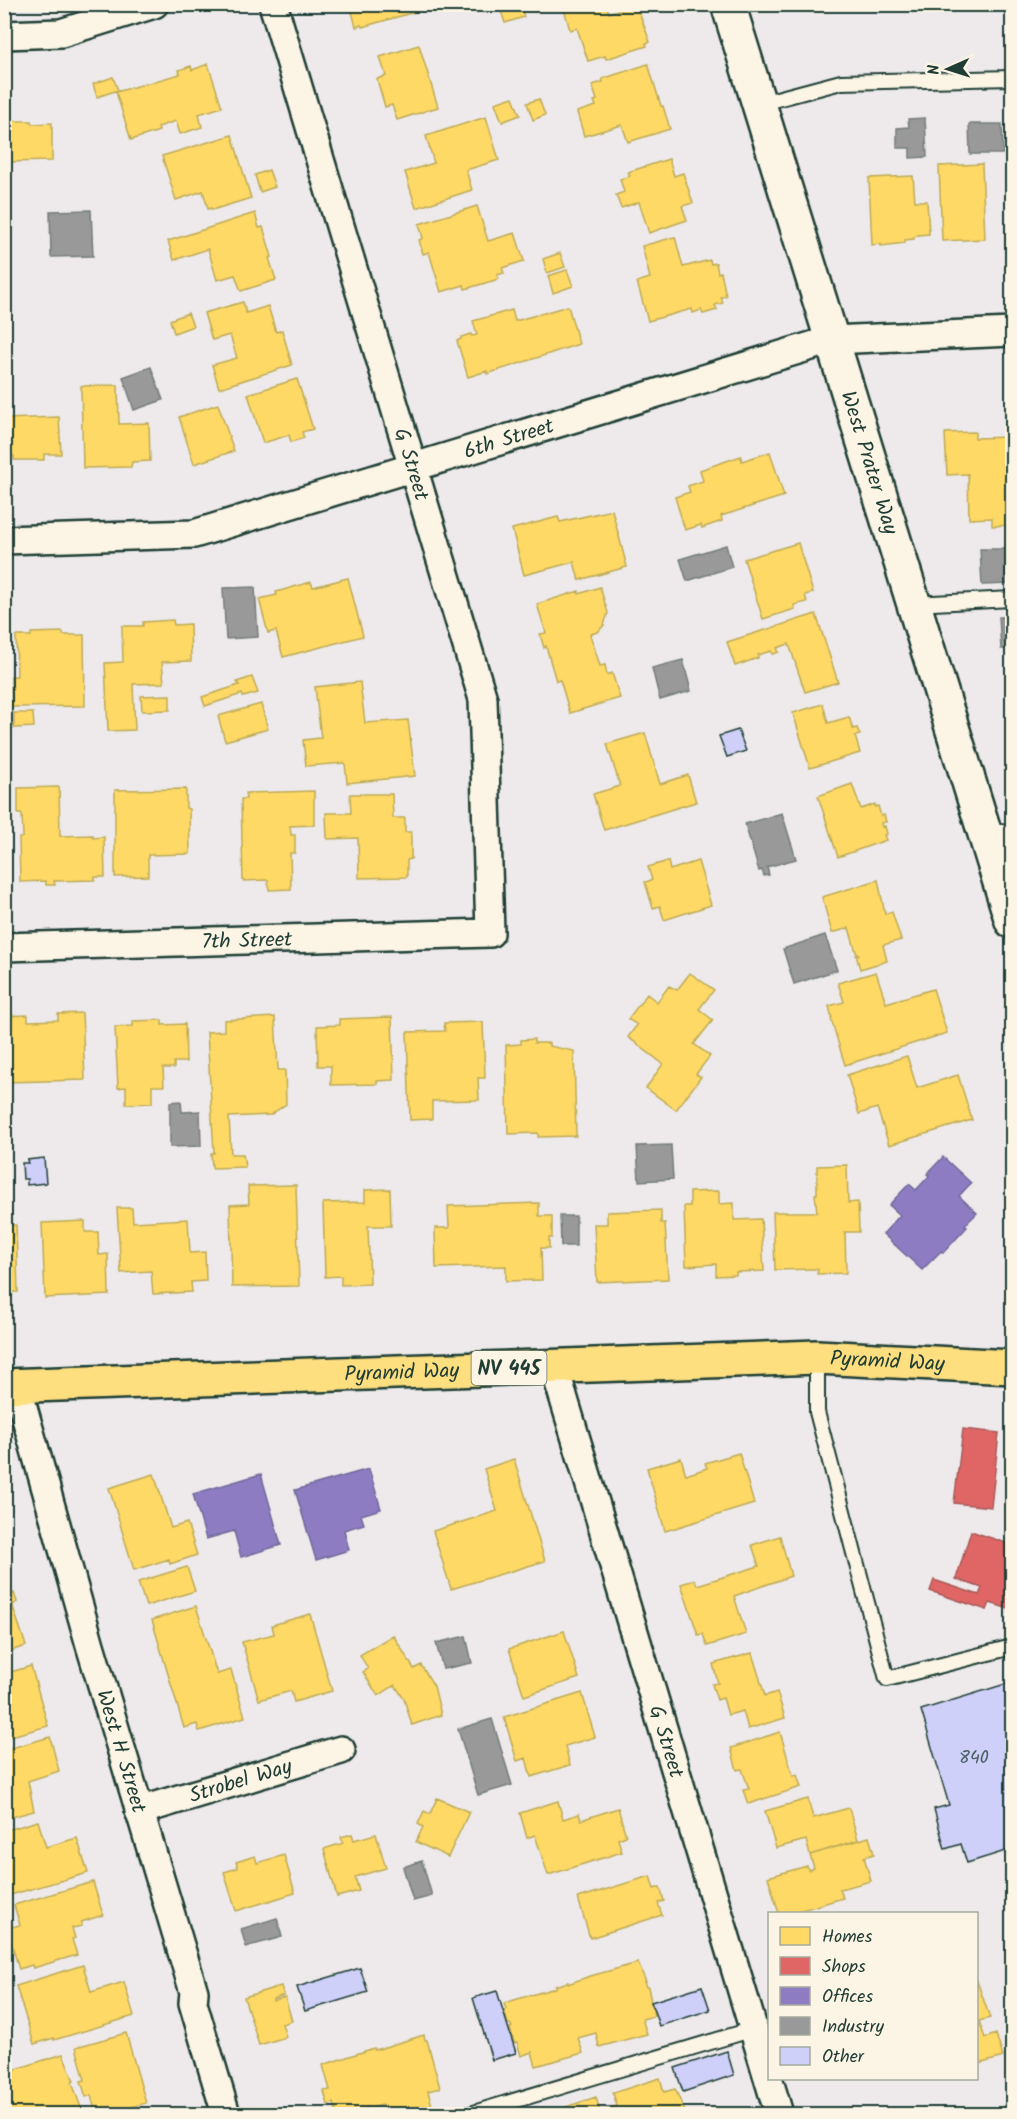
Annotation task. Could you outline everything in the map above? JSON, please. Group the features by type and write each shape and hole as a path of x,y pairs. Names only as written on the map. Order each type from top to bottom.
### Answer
{"main road":[{"name":"West Prater Way","path":"728,4 913,604 1000,839 1012,921"},
{"name":"Pyramid Way","path":"11,1386 817,1357 1012,1367"}],"street":[{"path":"4,35 61,33 154,4"},
{"name":"G Street","path":"273,4 483,699 490,933"},
{"name":"6th Street","path":"4,540 194,534 831,340 1012,332"},
{"name":"7th Street","path":"4,948 490,933"},
{"name":"G Street","path":"554,1366 768,2077"},
{"name":"West H Street","path":"11,1386 194,1992 193,2003 226,2115"},
{"name":"Strobel Way","path":"140,1811 341,1750"},
{"name":"G Street","path":"769,2080 779,2115"}],"lane":[{"path":"758,104 841,82 1012,78"},
{"path":"913,604 1012,599"},
{"path":"817,1357 817,1412 888,1679 1012,1647"},
{"path":"470,2115 754,2029"}],"building: Homes":[{"path":"350,4 413,4 415,12 356,27"},
{"path":"578,4 606,4 609,13 636,4 650,42 646,43 647,46 606,59 605,56 588,61 577,28 570,30 564,9"},
{"path":"520,5 524,17 505,23 501,11"},
{"path":"419,45 438,107 397,120 392,105 385,107 377,79 386,76 380,57"},
{"path":"208,64 222,107 199,114 202,127 180,134 176,121 158,127 159,131 131,140 116,92 180,74 179,70 191,66 192,70"},
{"path":"648,64 670,129 628,142 622,125 584,136 577,112 596,106 594,101 597,100 592,85 603,82 602,79"},
{"path":"113,77 118,90 97,97 93,84"},
{"path":"513,97 520,115 502,122 495,103"},
{"path":"539,99 545,115 533,120 527,103"},
{"path":"486,117 499,160 466,170 472,190 416,208 405,172 434,163 426,136"},
{"path":"8,121 31,121 32,124 52,123 52,161 4,162 4,124 8,124"},
{"path":"232,135 251,198 212,210 208,209 203,191 176,200 162,156"},
{"path":"669,159 674,176 683,173 693,203 682,206 687,220 649,233 639,202 621,208 616,195 624,192 620,179 630,176 628,172"},
{"path":"982,164 985,239 942,241 939,166"},
{"path":"269,170 275,187 260,192 255,175"},
{"path":"913,176 915,201 927,201 929,234 918,235 914,239 905,240 905,243 872,245 869,178"},
{"path":"477,206 488,241 515,233 524,261 502,268 504,273 497,275 499,279 465,289 464,285 441,292 429,252 423,254 419,240 423,238 419,224"},
{"path":"255,213 259,228 263,227 276,280 241,291 235,275 217,280 208,249 174,260 168,241"},
{"path":"675,237 683,267 710,260 711,264 716,263 718,273 721,272 726,296 721,297 723,303 715,305 717,310 703,314 701,310 693,313 692,309 648,321 637,282 650,278 642,246"},
{"path":"560,253 565,267 547,273 543,259"},
{"path":"567,270 573,286 553,293 548,276"},
{"path":"243,302 246,313 268,306 276,332 282,330 292,365 219,388 212,365 237,358 230,335 212,340 204,313"},
{"path":"568,306 579,344 487,374 487,371 468,377 457,341 471,334 472,336 477,335 473,321 512,310 515,321"},
{"path":"188,313 193,326 174,333 170,320"},
{"path":"297,379 313,429 302,432 304,438 291,442 289,435 263,443 248,394"},
{"path":"118,385 119,424 149,423 150,461 132,462 131,467 83,468 81,386"},
{"path":"218,404 234,451 194,464 179,417"},
{"path":"59,417 61,454 44,454 44,460 14,460 14,456 4,456 4,419"},
{"path":"975,432 975,438 1011,437 1012,525 992,526 992,518 969,519 968,474 947,475 945,433"},
{"path":"770,452 784,496 721,516 722,521 702,528 701,525 685,530 675,497 690,492 688,486 703,481 700,470 741,456 742,461"},
{"path":"612,510 627,567 579,580 574,562 524,575 512,529 558,517 560,522"},
{"path":"798,543 813,593 805,595 807,602 794,605 795,609 763,619 744,559"},
{"path":"348,578 363,636 283,657 276,631 268,633 259,599 311,582 313,587"},
{"path":"600,587 608,613 604,625 598,632 590,634 600,666 605,665 607,675 612,673 620,698 570,713 560,680 556,681 546,646 544,648 540,634 546,633 537,604"},
{"path":"816,614 838,682 805,692 789,644 777,648 779,652 772,654 771,651 758,655 758,658 735,666 727,642"},
{"path":"173,620 174,625 190,624 191,661 162,662 164,683 133,684 135,730 108,731 105,663 123,662 122,626 143,626 143,622"},
{"path":"63,632 63,635 84,635 85,706 12,707 11,676 17,676 16,636"},
{"path":"252,677 258,693 243,697 242,694 205,706 202,697 239,685 237,682"},
{"path":"360,682 365,723 408,720 415,776 347,783 345,763 306,766 303,740 321,738 315,687"},
{"path":"170,695 170,710 142,711 141,696"},
{"path":"261,704 268,729 225,741 218,716"},
{"path":"823,704 828,723 849,717 853,729 857,728 860,735 855,736 860,753 810,768 793,713"},
{"path":"14,713 33,713 34,727 14,728"},
{"path":"645,733 660,784 688,775 696,802 604,830 593,794 620,786 607,744"},
{"path":"852,784 861,809 875,804 881,816 884,815 886,822 881,823 882,827 885,826 886,840 838,857 818,796"},
{"path":"59,787 60,836 104,837 105,877 95,877 95,880 54,881 55,885 46,885 46,881 20,882 19,838 23,837 22,814 18,814 18,788"},
{"path":"186,789 190,854 148,855 148,876 115,877 115,790"},
{"path":"314,791 314,825 290,826 291,835 295,835 295,853 290,853 291,889 269,890 268,880 243,881 241,799 246,799 246,793"},
{"path":"350,794 392,794 393,818 405,818 405,832 411,832 411,859 407,860 407,877 359,878 358,838 327,839 326,813 351,813"},
{"path":"668,861 670,870 698,861 711,905 664,920 660,906 653,908 645,882 652,880 648,867"},
{"path":"878,880 885,914 892,912 901,940 883,945 887,961 860,969 856,955 859,955 849,928 832,933 822,897"},
{"path":"876,972 886,1003 933,989 947,1033 845,1065 829,1006 844,1002 838,983"},
{"path":"690,973 714,990 699,1009 713,1020 694,1044 710,1056 696,1074 701,1077 676,1110 646,1088 663,1064 628,1037 637,1025 628,1019 647,994 657,1002 669,986 677,990"},
{"path":"82,1013 85,1080 5,1082 8,1094 10,1094 11,1130 4,1131 4,1016 28,1015 28,1021 58,1020 58,1014"},
{"path":"275,1017 278,1070 285,1070 286,1104 270,1115 229,1117 231,1154 243,1154 245,1167 212,1168 211,1153 214,1153 207,1032 224,1031 224,1020"},
{"path":"392,1017 394,1080 377,1081 377,1084 331,1085 331,1066 318,1066 317,1026 340,1025 339,1019"},
{"path":"162,1020 162,1025 185,1024 186,1062 174,1062 174,1068 163,1068 164,1086 152,1086 152,1103 126,1104 126,1087 118,1088 115,1027 133,1026 133,1021"},
{"path":"483,1022 485,1078 478,1078 479,1100 432,1101 432,1119 410,1120 407,1032 445,1031 444,1023"},
{"path":"534,1039 534,1043 549,1043 549,1046 574,1051 576,1136 538,1137 538,1133 508,1134 506,1045 521,1044 521,1040"},
{"path":"907,1056 917,1088 958,1075 972,1120 889,1145 877,1108 859,1114 847,1075"},
{"path":"847,1165 848,1203 858,1202 859,1232 845,1232 846,1273 817,1274 818,1269 775,1270 773,1212 817,1212 815,1194 817,1194 817,1166"},
{"path":"296,1185 299,1286 232,1287 230,1205 249,1204 248,1186"},
{"path":"390,1189 391,1226 368,1226 370,1284 341,1285 341,1276 325,1277 323,1203 365,1202 365,1190"},
{"path":"719,1191 719,1204 734,1203 734,1220 761,1219 764,1271 736,1272 736,1275 716,1276 716,1264 686,1266 684,1206 690,1206 690,1192"},
{"path":"539,1203 539,1216 552,1216 552,1238 549,1238 549,1248 541,1248 542,1280 506,1281 506,1266 436,1268 435,1228 449,1228 448,1206"},
{"path":"117,1208 132,1208 133,1222 188,1219 190,1253 205,1252 206,1281 191,1282 192,1292 153,1294 151,1271 121,1273"},
{"path":"661,1210 661,1223 665,1223 668,1279 597,1282 594,1224 607,1224 607,1212"},
{"path":"85,1221 85,1232 98,1232 99,1255 108,1254 109,1295 45,1298 42,1223"},
{"path":"4,1225 16,1225 18,1292 4,1292"},
{"path":"739,1453 754,1504 665,1531 647,1468 681,1458 686,1475 707,1468 705,1463"},
{"path":"514,1459 545,1561 451,1589 433,1531 497,1511 484,1469"},
{"path":"154,1474 171,1528 187,1523 197,1555 170,1564 169,1559 134,1570 109,1488"},
{"path":"780,1536 791,1576 734,1596 746,1634 707,1646 703,1634 698,1635 681,1584 695,1580 697,1585 759,1566 752,1545"},
{"path":"187,1567 195,1591 146,1606 138,1582"},
{"path":"4,1580 9,1595 14,1593 17,1602 13,1605 14,1610 4,1613"},
{"path":"196,1606 217,1674 231,1670 245,1717 199,1731 197,1724 184,1728 152,1620"},
{"path":"14,1610 26,1646 4,1653 4,1613"},
{"path":"310,1614 332,1691 294,1702 291,1691 259,1700 242,1642 274,1634 272,1625"},
{"path":"564,1631 579,1678 524,1696 509,1649"},
{"path":"393,1635 414,1669 421,1665 434,1686 441,1715 412,1725 404,1699 395,1685 378,1696 363,1672 368,1669 360,1655"},
{"path":"752,1653 765,1696 777,1692 785,1718 748,1729 743,1711 728,1715 723,1698 717,1700 712,1684 718,1683 713,1664"},
{"path":"31,1666 48,1726 4,1738 4,1674"},
{"path":"582,1693 595,1737 565,1746 570,1765 531,1777 526,1758 517,1761 504,1717"},
{"path":"780,1732 793,1776 797,1775 801,1787 748,1804 743,1790 749,1789 742,1769 737,1770 731,1748"},
{"path":"50,1737 59,1771 28,1781 34,1811 4,1819 4,1750"},
{"path":"437,1798 469,1812 448,1857 416,1842 423,1827 418,1824 424,1811 430,1814"},
{"path":"808,1799 813,1818 849,1808 858,1840 810,1855 806,1840 776,1848 765,1811"},
{"path":"558,1801 563,1819 579,1814 581,1820 618,1808 626,1836 618,1839 622,1852 548,1875 535,1835 527,1838 520,1813"},
{"path":"38,1821 46,1847 77,1838 88,1873 10,1895 4,1877 4,1831"},
{"path":"352,1834 354,1840 376,1834 386,1868 355,1877 359,1891 337,1897 324,1849 343,1843 341,1837"},
{"path":"869,1837 874,1854 864,1857 871,1881 840,1889 843,1898 795,1912 778,1912 768,1877 807,1866 808,1870 814,1868 810,1855"},
{"path":"284,1855 295,1893 236,1911 224,1872 238,1868 236,1862 255,1856 257,1863"},
{"path":"650,1876 654,1889 660,1887 664,1901 658,1903 662,1915 590,1938 578,1898"},
{"path":"93,1882 103,1915 81,1922 82,1926 72,1928 75,1938 72,1939 77,1955 33,1968 32,1965 19,1969 7,1928 20,1925 14,1905"},
{"path":"638,1963 646,1987 648,1987 654,2016 642,2019 647,2034 599,2047 596,2033 578,2038 583,2053 536,2066 532,2052 521,2056 517,2042 514,2043 510,2028 512,2027 508,2024 504,2003 568,1982 568,1984"},
{"path":"83,1965 91,1992 124,1982 134,2016 34,2044 16,1986"},
{"path":"978,1984 990,2018 979,2021 985,2038 996,2034 1003,2057 978,2064"},
{"path":"281,1986 284,1995 273,2001 285,1997 292,2021 282,2024 286,2037 259,2045 244,1997"},
{"path":"126,2033 146,2103 105,2114 96,2114 91,2095 86,2097 81,2081 85,2080 76,2047"},
{"path":"424,2035 440,2088 428,2091 432,2106 403,2114 385,2114 382,2105 361,2110 362,2114 337,2114 334,2103 328,2105 324,2091 330,2090 323,2065"},
{"path":"63,2054 74,2081 72,2082 83,2114 4,2114 4,2073"},
{"path":"660,2078 664,2092 675,2089 686,2114 551,2114 551,2112 596,2097 600,2112 617,2106 613,2093"}],"building: Shops":[{"path":"963,1429 999,1433 991,1507 954,1503"},
{"path":"971,1531 1012,1545 1012,1610 990,1603 987,1610 930,1591 934,1580 979,1595 982,1588 956,1579"}],"building: Offices":[{"path":"943,1157 971,1183 959,1196 977,1213 943,1253 941,1251 922,1270 883,1234 900,1215 889,1205 909,1184 916,1190"},
{"path":"369,1469 381,1509 361,1515 364,1524 344,1530 349,1550 316,1560 295,1490"},
{"path":"261,1474 281,1545 241,1557 234,1531 206,1539 193,1494"}],"building: Industry":[{"path":"925,118 927,157 910,158 910,148 897,148 897,128 909,127 908,119"},
{"path":"969,124 1002,124 1003,154 970,154"},
{"path":"91,210 93,256 51,257 50,211"},
{"path":"151,367 163,400 134,410 123,377"},
{"path":"1006,538 1012,538 1012,584 982,585 980,549 1007,549"},
{"path":"726,545 732,567 687,581 680,559"},
{"path":"255,587 258,637 226,639 223,588"},
{"path":"999,617 1012,617 1012,649 1001,649"},
{"path":"683,660 691,691 660,700 652,668"},
{"path":"782,813 796,859 767,867 769,875 764,876 762,870 759,871 745,824"},
{"path":"825,935 837,970 794,984 783,949"},
{"path":"181,1101 182,1112 200,1111 201,1146 170,1147 170,1102"},
{"path":"671,1145 673,1179 639,1181 637,1146"},
{"path":"560,1216 576,1216 576,1246 561,1246"},
{"path":"466,1636 472,1663 443,1669 436,1643"},
{"path":"492,1719 512,1785 478,1795 458,1729"},
{"path":"422,1861 432,1896 413,1901 403,1867"},
{"path":"277,1918 282,1937 246,1947 241,1929"}],"building: Other":[{"path":"738,730 746,751 727,757 719,736"},
{"path":"44,1158 46,1183 27,1185 27,1179 23,1179 22,1163 28,1163 27,1160"},
{"path":"1012,1682 1012,1849 967,1863 961,1844 945,1849 934,1809 949,1805 921,1710"},
{"path":"360,1968 368,1992 305,2011 297,1987"},
{"path":"702,1986 710,2010 659,2026 651,2002"},
{"path":"497,1991 516,2053 492,2060 473,1998"},
{"path":"727,2051 734,2075 683,2092 675,2068"},
{"path":"166,2110 167,2114 149,2114"}]}
